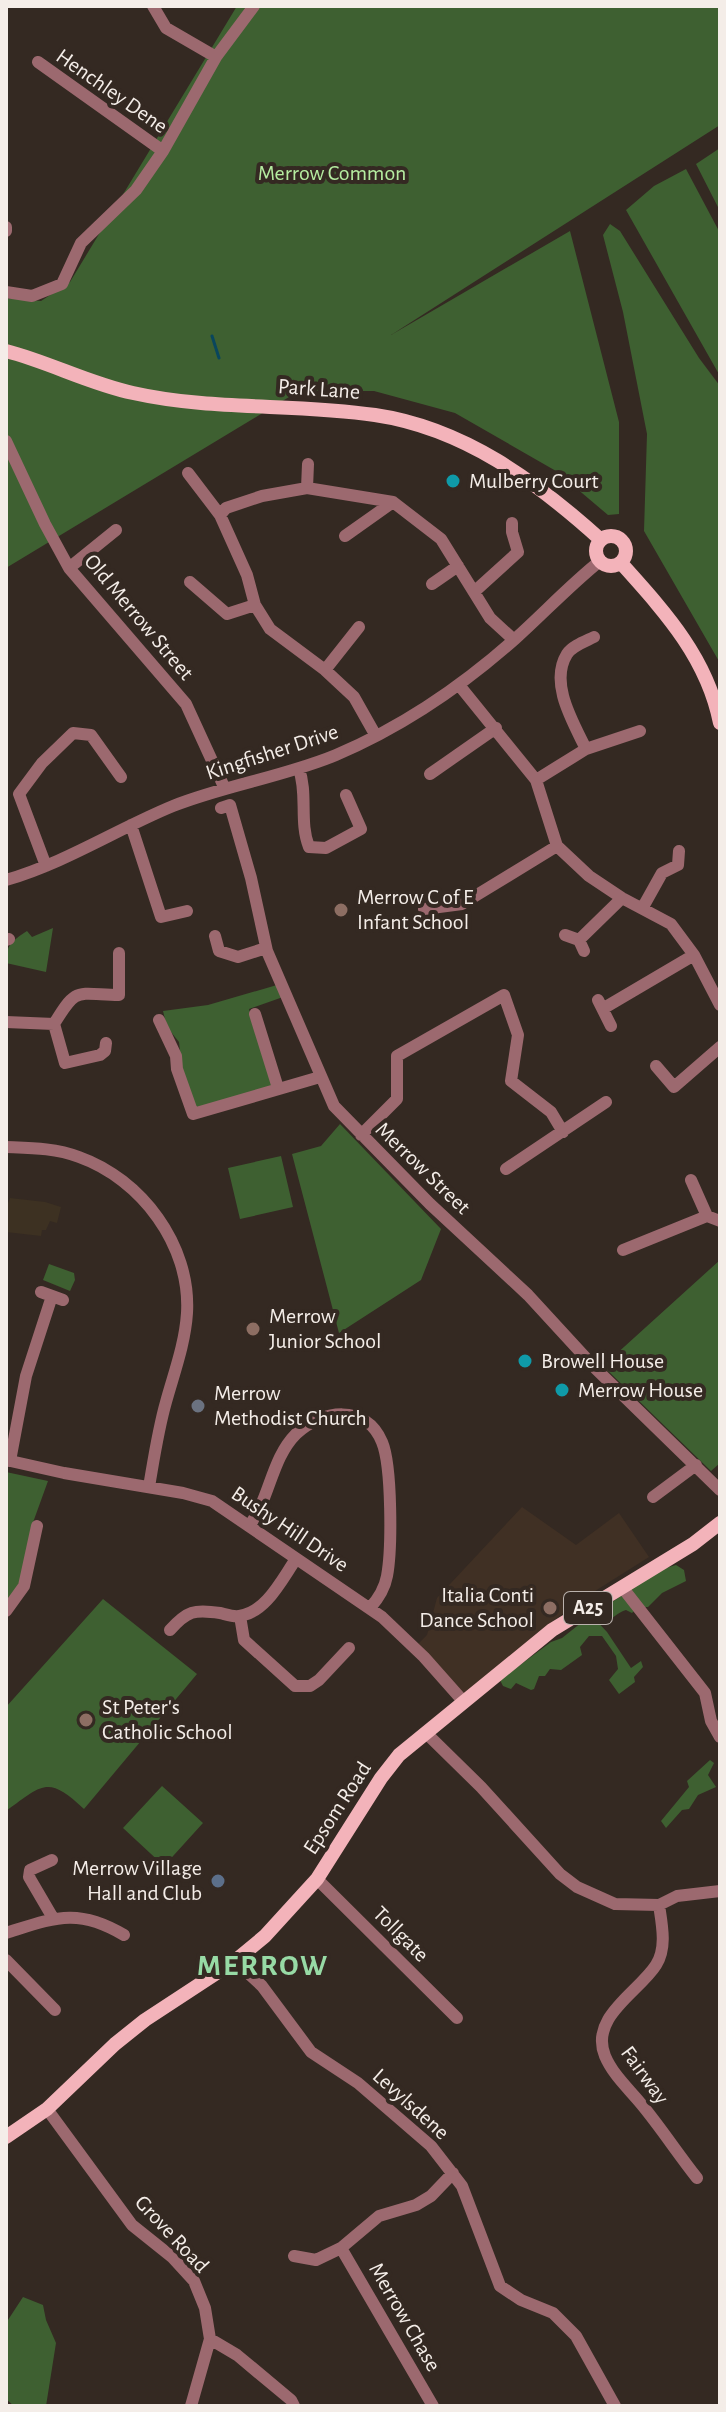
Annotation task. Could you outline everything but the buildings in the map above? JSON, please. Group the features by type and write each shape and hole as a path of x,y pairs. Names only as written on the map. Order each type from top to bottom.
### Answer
{"main road":[{"name":"Park Lane","path":"6,351 131,393 207,405 376,415 426,428 515,469 559,502 601,540"},
{"path":"614,536 622,540 626,549 621,563 612,566 600,561 596,552 601,540 614,536"},
{"path":"621,563 687,642 706,678 720,723"},
{"name":"Epsom Road","path":"6,2137 47,2109 115,2044 145,2020 235,1961 265,1936 317,1879 399,1755 552,1630 693,1544 720,1523"}],"street":[{"path":"153,6 166,28 216,57"},
{"path":"6,292 32,296 62,284 81,243 136,190 163,151 216,57 254,6"},
{"name":"Henchley Dene","path":"38,62 163,151"},
{"name":"Old Merrow Street","path":"6,441 69,568 186,704 225,789"},
{"path":"307,488 308,464"},
{"path":"188,473 220,515 247,575 255,605 270,629 325,670 354,697 376,736"},
{"path":"220,515 226,508 262,496 307,488 393,502 441,539 490,618 514,640"},
{"path":"345,536 393,502"},
{"path":"474,592 518,552 512,523"},
{"path":"69,568 116,530"},
{"name":"Kingfisher Drive","path":"6,880 46,866 175,805 299,769 376,736 459,685 514,640 600,561"},
{"path":"432,584 458,566"},
{"path":"190,582 227,614 255,605"},
{"path":"325,670 359,627"},
{"path":"586,749 567,711 560,672 568,651 594,637"},
{"path":"459,685 536,780 557,846 589,876 671,924 694,955 720,1005"},
{"path":"430,774 496,728"},
{"path":"536,780 586,749 640,731"},
{"path":"46,866 12,793 73,733 91,735 121,777"},
{"path":"299,769 305,814 303,833 309,847 326,848 361,829 346,795"},
{"name":"Merrow Street","path":"221,808 230,805 251,878 266,948 334,1106 528,1295 596,1369 720,1490"},
{"path":"131,825 161,917 187,911"},
{"path":"424,909 462,904 557,846"},
{"path":"643,907 662,873 678,865 679,851"},
{"path":"235,870 251,878"},
{"path":"565,935 582,945 622,898"},
{"path":"215,936 214,952 238,957 266,948"},
{"path":"54,1024 71,997 79,994 119,995 119,953"},
{"path":"611,1026 601,1004 694,955"},
{"path":"361,1135 397,1099 397,1056 504,995 518,1035 511,1081 551,1112 563,1132"},
{"path":"255,1014 278,1088"},
{"path":"159,1020 176,1056 177,1069 193,1114 320,1077"},
{"path":"6,1022 54,1024"},
{"path":"54,1024 65,1063 100,1055 105,1051 106,1043"},
{"path":"656,1066 674,1087 720,1047"},
{"path":"506,1169 606,1102"},
{"path":"6,1147 56,1150 105,1170 143,1198 172,1244 182,1270 187,1311 180,1356 158,1434 149,1487"},
{"path":"623,1250 647,1239 714,1219 691,1180"},
{"path":"8,1461 31,1353 52,1296"},
{"path":"249,1526 272,1473 294,1436 308,1424 327,1415 350,1415 365,1420 383,1443 390,1530 387,1575 370,1608"},
{"name":"Bushy Hill Drive","path":"8,1461 212,1501 370,1608 415,1647 463,1701"},
{"path":"653,1497 696,1465"},
{"path":"6,1611 24,1586 37,1526"},
{"path":"170,1630 187,1613 197,1611 240,1616 271,1597 296,1559"},
{"path":"622,1587 705,1693 711,1721 720,1737"},
{"path":"240,1616 244,1640 295,1686 310,1686 345,1652 352,1666"},
{"path":"426,1733 481,1787 560,1874 577,1887 615,1904 659,1905 677,1896 720,1891"},
{"path":"52,1860 30,1870 29,1877 53,1918"},
{"name":"Tollgate","path":"317,1879 457,2018"},
{"name":"Fairway","path":"659,1905 663,1947 657,1964 618,2005 605,2025 604,2053 615,2073 697,2178"},
{"path":"6,1933 53,1918 88,1918 124,1935"},
{"path":"6,1960 55,2010"},
{"name":"Levylsdene","path":"235,1961 262,1986 311,2052 358,2083 421,2135 462,2186 500,2286 521,2300 553,2313 576,2336 615,2406"},
{"name":"Grove Road","path":"47,2109 132,2225 172,2257 194,2281 205,2308 210,2339 191,2406"},
{"name":"Merrow Chase","path":"294,2256 316,2260 341,2248 379,2216 416,2205 431,2196 453,2173"},
{"name":"Merrow Chase","path":"341,2248 433,2406"},
{"path":"210,2339 237,2355 291,2400 294,2406"}],"shaded area":[{"path":"10,1198 61,1207 57,1223 50,1221 41,1236 6,1232 6,1208"},
{"path":"522,1507 576,1545 619,1513 649,1557 584,1598 537,1633 463,1701 415,1647 427,1635 437,1598"}],"green space":[{"name":"Merrow Common","path":"237,6 720,6 720,125 391,335 570,231 619,422 619,514 608,515 556,471 455,413 374,391 299,391 6,568 6,298 41,301 70,282"},
{"path":"720,148 720,211 696,164"},
{"path":"686,169 720,233 720,376 626,210 654,186"},
{"path":"610,224 620,231 699,358 720,386 720,663 644,531 647,434 623,312 603,235"},
{"path":"53,928 46,972 6,963 9,948 17,938 27,931 32,937"},
{"path":"277,985 283,997 249,1009 272,1087 196,1109 182,1069 179,1042 167,1027 163,1011 208,1005"},
{"path":"340,1124 441,1229 421,1280 339,1333 292,1154 321,1146"},
{"path":"281,1156 293,1207 240,1219 228,1168"},
{"path":"720,1260 720,1463 711,1471 603,1366"},
{"path":"49,1264 74,1273 75,1280 70,1291 43,1280"},
{"path":"6,1472 48,1481 31,1528 21,1587 6,1603"},
{"path":"676,1565 684,1570 686,1581 662,1593 648,1607 638,1607 632,1613 626,1610 607,1621 599,1615 599,1611 659,1570"},
{"name":"St Peter's Catholic School","path":"103,1599 197,1674 84,1809 62,1791 45,1787 6,1811 6,1707"},
{"path":"591,1615 607,1632 631,1668 641,1661 643,1667 634,1677 635,1682 619,1694 609,1680 618,1669 616,1656 602,1636 589,1636 580,1647 582,1655 561,1670 550,1669 545,1676 539,1676 534,1689 516,1683 511,1689 503,1686 500,1680"},
{"path":"710,1760 714,1763 708,1775 716,1787 698,1795 689,1809 682,1810 666,1828 661,1821 689,1787 687,1781"},
{"path":"162,1786 203,1823 164,1866 123,1828"},
{"path":"23,2297 43,2305 56,2343 46,2406 14,2406 6,2399 6,2323"}],"waterway":[{"path":"212,336 219,358"}],"place":[{"name":"Mulberry Court","path":"453,481"},
{"name":"Merrow C of E Infant School","path":"341,910"},
{"name":"Merrow Junior School","path":"253,1329"},
{"name":"Browell House","path":"525,1361"},
{"name":"Merrow House","path":"562,1390"},
{"name":"Merrow Methodist Church","path":"198,1406"},
{"name":"Italia Conti Dance School","path":"550,1608"},
{"name":"St Peter's Catholic School","path":"86,1720"},
{"name":"Merrow Village Hall and Club","path":"218,1881"}],"district":[{"name":"MERROW","path":"263,1966"}]}
